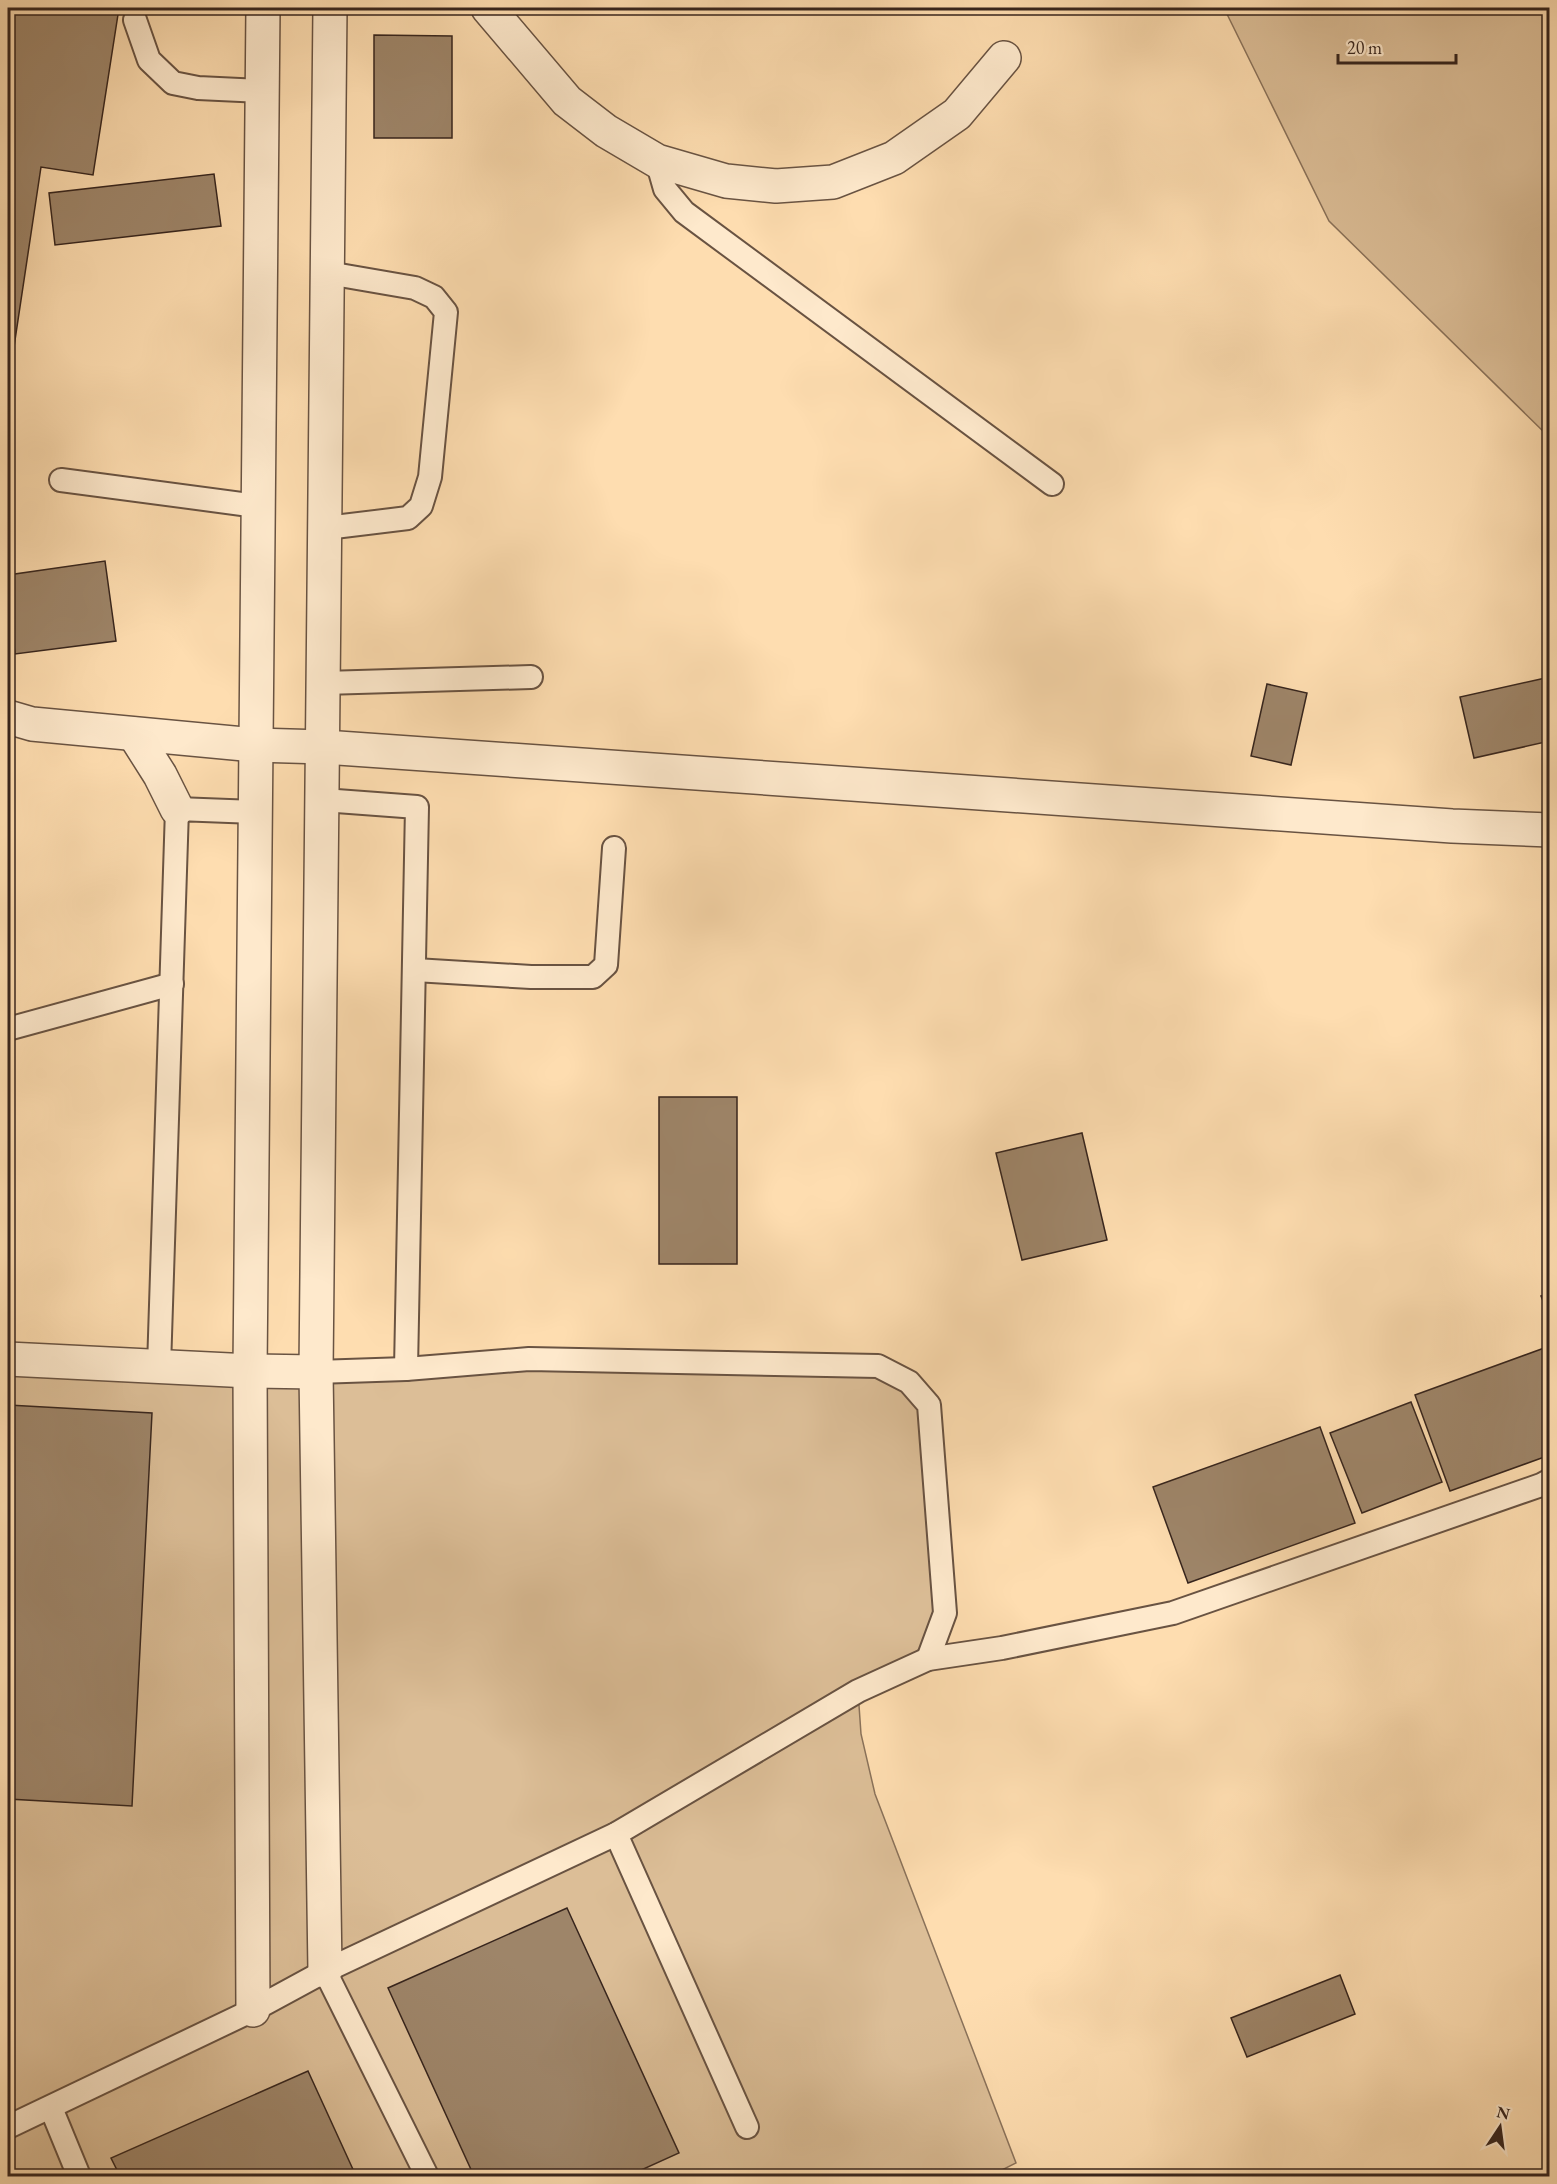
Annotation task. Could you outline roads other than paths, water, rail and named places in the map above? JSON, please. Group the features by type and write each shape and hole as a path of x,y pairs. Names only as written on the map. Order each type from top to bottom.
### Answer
{"street":[{"path":"253,2010 250,1371 263,8"},
{"path":"325,1971 316,1372 330,8"},
{"path":"488,8 567,101 606,131 657,161 726,181 776,186 832,182 894,158 957,114 1004,58"},
{"path":"8,717 32,724 255,745 324,747 1440,825 1550,830"},
{"path":"134,734 160,775 177,809"},
{"path":"8,1359 316,1372"}],"lane":[{"path":"135,20 149,60 173,83 198,88 261,91"},
{"path":"657,161 665,189 684,212 1052,484"},
{"path":"326,528 408,518 421,506 430,477 446,312 434,297 415,288 328,273"},
{"path":"61,480 257,507"},
{"path":"324,683 531,677"},
{"path":"323,800 417,807 406,1369"},
{"path":"159,1367 177,809 255,812"},
{"path":"415,970 531,977 593,977 606,965 614,848"},
{"path":"8,1029 172,984"},
{"path":"316,1372 406,1369 529,1359 878,1366 909,1382 929,1405 945,1614 928,1659"},
{"path":"8,2127 253,2010 325,1971 616,1834 858,1691 928,1659 1002,1648 1173,1613 1547,1486"},
{"path":"616,1834 747,2127"},
{"path":"325,1971 427,2176"},
{"path":"51,2108 79,2176"}]}
